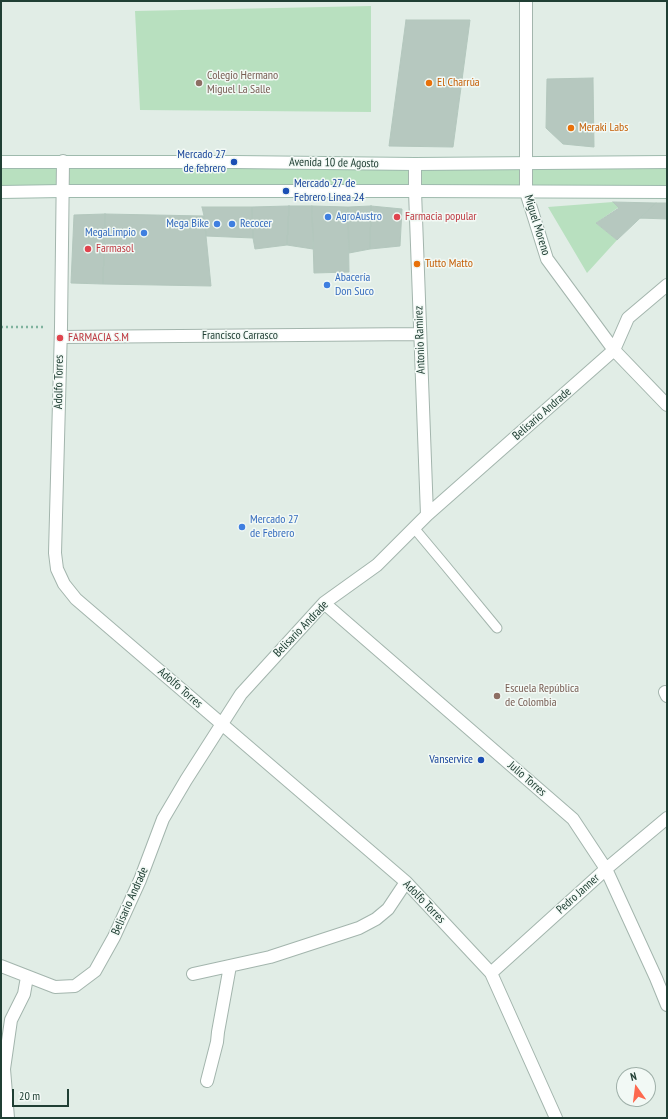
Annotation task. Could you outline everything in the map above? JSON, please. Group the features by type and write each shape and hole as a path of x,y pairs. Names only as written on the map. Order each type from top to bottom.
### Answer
{"street":[{"name":"Miguel Moreno","path":"526,1 526,192 547,259 614,350 667,405"},
{"name":"Avenida 10 de Agosto","path":"1,162 63,161 415,164 667,162"},
{"name":"Adolfo Torres","path":"63,161 61,332 55,553 57,569 64,584 76,599 406,882 491,973 556,1118"},
{"name":"Antonio Ramirez","path":"415,164 427,516"},
{"path":"1,192 667,192"},
{"name":"Belisario Andrade","path":"1,966 55,988 75,986 95,971 114,937 140,880 163,819 241,694 324,603 377,565 427,516 614,350 628,318 667,285"},
{"name":"Francisco Carrasco","path":"61,332 420,334"},
{"name":"Julio Torres","path":"324,603 573,819 606,868 662,977 667,1005"},
{"name":"Pedro Janner","path":"491,973 606,868 667,818"},
{"path":"193,974 270,957 359,928 376,919 388,910 406,882"},
{"path":"207,1081 217,1042 230,966"},
{"path":"8,1118 4,1070 11,1020 24,994 27,977"}],"lane":[{"path":"414,528 497,628"}],"path":[{"path":"1,327 61,332"}],"green space":[{"path":"371,6 371,112 140,110 135,11"},
{"path":"1,162 667,162 667,192 1,192"},
{"path":"613,202 619,207 596,223 617,240 587,273 548,207"}],"building":[{"name":"El Charrúa","path":"406,20 470,20 453,147 389,146"},
{"path":"593,78 594,147 563,144 546,128 547,79"},
{"path":"613,202 656,203 617,240 596,223 619,208"},
{"path":"656,203 667,203 667,219 640,218"},
{"path":"289,206 287,245 255,249 253,238 252,207"},
{"path":"289,206 312,206 313,249 287,245"},
{"path":"312,206 348,207 349,272 314,273"},
{"path":"371,206 402,209 400,246 370,249"},
{"path":"371,206 370,249 349,253 348,207"},
{"path":"202,207 252,207 253,238 206,236"},
{"name":"Farmasol","path":"105,214 103,284 71,283 74,215"},
{"path":"105,214 204,216 211,286 103,284"}],"place":[{"name":"Colegio Hermano Miguel La Salle","path":"199,83"},
{"name":"El Charrúa","path":"429,83"},
{"name":"Meraki Labs","path":"571,128"},
{"name":"Mercado 27 de febrero","path":"234,162"},
{"name":"Mercado 27 de Febrero Linea 24","path":"286,191"},
{"name":"AgroAustro","path":"328,217"},
{"name":"Farmacia popular","path":"397,217"},
{"name":"Mega Bike","path":"217,224"},
{"name":"Recocer","path":"232,224"},
{"name":"MegaLimpio","path":"144,233"},
{"name":"Farmasol","path":"88,249"},
{"name":"Tutto Matto","path":"417,264"},
{"name":"Abacería Don Suco","path":"327,285"},
{"name":"FARMACIA S.M","path":"60,338"},
{"name":"Mercado 27 de Febrero","path":"242,527"},
{"name":"Escuela República de Colombia","path":"497,696"},
{"name":"Vanservice","path":"481,760"}]}
